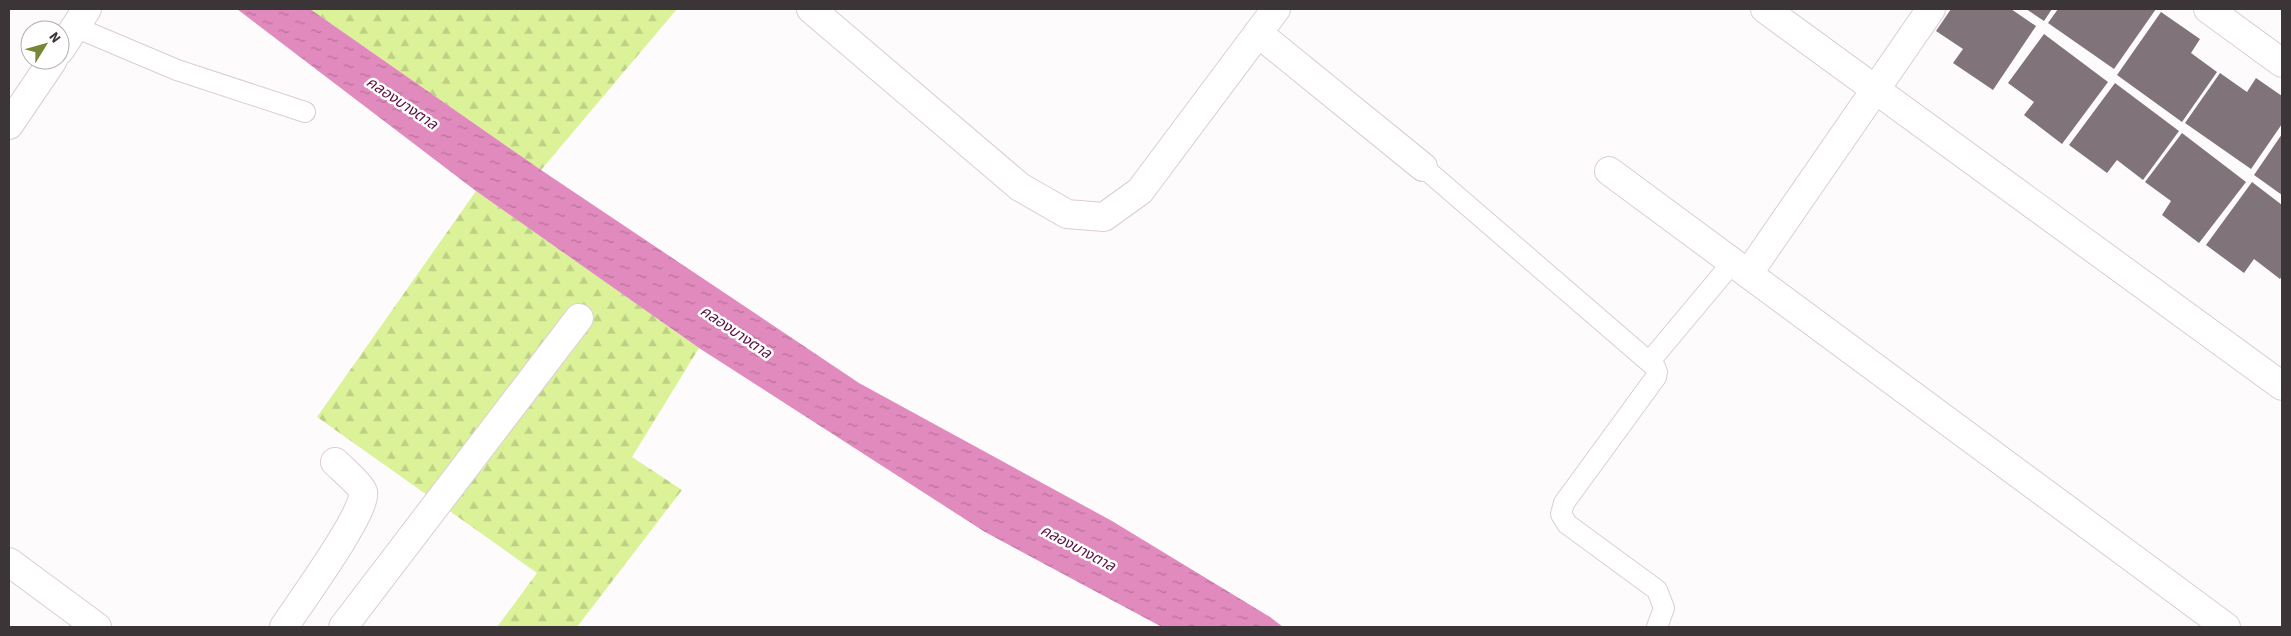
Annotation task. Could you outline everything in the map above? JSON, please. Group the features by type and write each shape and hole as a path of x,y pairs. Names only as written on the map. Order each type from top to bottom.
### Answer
{"street":[{"path":"811,9 1020,187 1067,214 1104,217 1140,191 1276,9"},
{"path":"1765,9 2282,386"},
{"path":"1740,268 1876,89 1931,9"},
{"path":"2208,9 2282,63"},
{"path":"70,35 81,18"},
{"path":"1258,33 1423,167"},
{"path":"9,125 46,70"},
{"path":"1609,171 2226,627"},
{"path":"343,627 579,318"},
{"path":"284,627 353,524 364,498 363,491 335,462"},
{"path":"9,562 96,627"}],"lane":[{"path":"81,18 177,70 306,112"},
{"path":"1423,167 1655,367 1656,377 1564,503 1561,514 1567,524 1658,590 1664,608 1657,627"},
{"path":"1650,361 1740,268"}],"green space":[{"path":"310,9 677,9 541,170"},
{"path":"476,191 699,348 632,457 682,490 577,627 497,627 537,573 317,417"}],"water":[{"name":"คลองบางตาล","path":"237,9 310,9 541,170 859,383 1112,521 1270,617 1283,627 1162,627 985,532 699,348 476,191"}],"building":[{"path":"1951,9 2011,9 2036,26 1993,90 1953,63 1963,49 1936,31"},
{"path":"2026,9 2052,9 2044,21"},
{"path":"2058,9 2156,9 2114,69 2048,23"},
{"path":"2161,12 2200,39 2191,53 2217,72 2182,122 2117,75"},
{"path":"2044,34 2108,82 2062,144 2024,115 2034,102 2008,83"},
{"path":"2220,73 2247,92 2256,78 2282,96 2282,124 2251,169 2185,123"},
{"path":"2115,83 2179,131 2143,180 2117,160 2107,173 2069,145"},
{"path":"2182,133 2246,182 2199,243 2162,215 2171,201 2145,182"},
{"path":"2282,134 2282,195 2254,175"},
{"path":"2252,182 2282,205 2282,276 2280,279 2254,259 2244,273 2206,245"}]}
